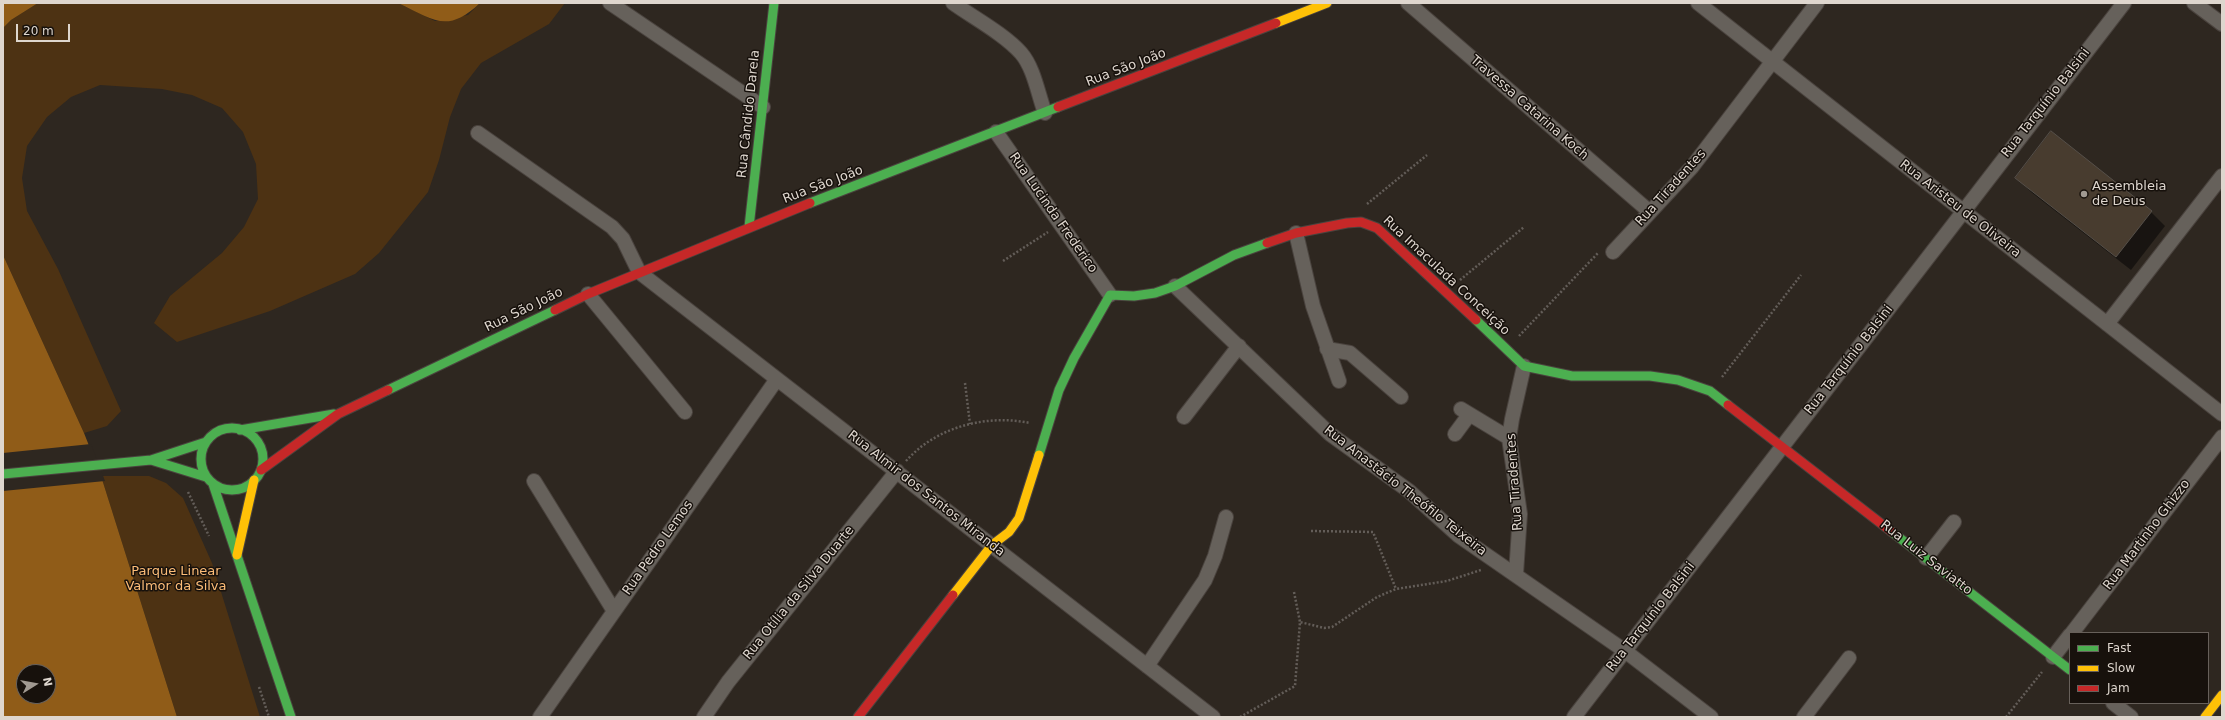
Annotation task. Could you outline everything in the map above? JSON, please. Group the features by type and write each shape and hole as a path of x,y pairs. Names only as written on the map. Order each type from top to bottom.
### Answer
{"main road":[{"name":"Rua Cândido Darela","path":"749,227 774,3"},
{"name":"Rua São João","path":"261,470 338,414 588,294 749,227 1327,3"},
{"name":"Rua Imaculada Conceição","path":"1110,295 1134,296 1154,293 1175,286 1234,254 1296,234 1347,223 1361,222 1377,228 1524,366"},
{"path":"858,717 992,545 1009,532 1018,518 1028,493 1046,426 1060,390 1074,358 1110,295"},
{"name":"Rua Luiz Saviatto","path":"1524,366 1572,376 1650,376 1690,384 1710,391 2069,669"},
{"name":"Rua São João","path":"240,430 338,414"},
{"path":"3,474 133,460 151,460 206,442 221,430 231,428 249,434 261,450 261,470 254,480 247,486 234,490 221,488 209,480 151,460"},
{"path":"206,442 201,459 291,717"},
{"path":"236,557 254,480"},
{"path":"2205,717 2222,695"}],"street":[{"path":"610,3 763,108"},
{"path":"953,3 1011,44 1021,54 1028,66 1045,113"},
{"name":"Travessa Catarina Koch","path":"1408,3 1650,212"},
{"name":"Rua Aristeu de Oliveira","path":"1698,3 2222,414"},
{"name":"Rua Tiradentes","path":"1613,252 1692,167 1817,3"},
{"name":"Rua Tarquínio Balsini","path":"1574,717 2124,3"},
{"path":"2194,3 2222,24"},
{"name":"Rua Lucinda Frederico","path":"996,132 1110,295"},
{"path":"478,133 612,227 623,239 639,272"},
{"path":"2107,324 2222,176"},
{"path":"1296,234 1313,306 1339,381"},
{"name":"Rua Almir dos Santos Miranda","path":"639,272 1213,717"},
{"name":"Rua Anastácio Theófilo Teixeira","path":"1175,286 1330,434 1409,491 1460,536 1500,562 1625,651 1711,717"},
{"path":"588,294 685,412"},
{"path":"1184,417 1239,346"},
{"path":"1327,349 1350,353 1401,396"},
{"name":"Rua Tiradentes","path":"1516,574 1520,514 1510,438 1512,419 1524,366"},
{"name":"Rua Pedro Lemos","path":"540,717 777,379"},
{"path":"1455,434 1465,412 1510,438"},
{"name":"Rua Martinho Ghizzo","path":"2073,632 2222,437"},
{"name":"Rua Otília da Silva Duarte","path":"704,717 728,682 897,471"},
{"path":"534,481 614,612"},
{"path":"1147,666 1204,580 1215,556 1226,517"},
{"path":"1926,558 1954,522"},
{"name":"Rua Martinho Ghizzo","path":"2053,657 2069,637"},
{"path":"1804,717 1849,658"},
{"path":"2114,704 2131,717"}],"path":[{"path":"1361,222 1363,207 1427,155"},
{"path":"1003,261 1060,224"},
{"path":"1445,293 1524,227"},
{"path":"1506,350 1601,251 1613,252"},
{"path":"1710,391 1801,275"},
{"path":"965,383 970,424"},
{"path":"897,471 926,443 939,434 970,424 993,420 1021,421 1046,426"},
{"path":"183,486 189,492 210,540"},
{"path":"1311,531 1373,532 1396,589"},
{"path":"1300,622 1324,628 1332,627 1377,597 1396,589 1447,581 1500,562"},
{"path":"1240,717 1295,686 1300,622 1294,592"},
{"path":"2006,717 2053,657"},
{"path":"257,680 269,717"}],"green space":[{"path":"38,3 398,3 435,21 468,15 480,3 565,3 549,24 481,63 461,89 450,117 439,160 428,192 379,253 355,274 270,311 177,342 154,323 170,296 222,253 244,227 258,199 256,164 243,132 222,108 192,95 162,89 100,85 71,97 47,117 27,146 22,178 27,211 58,269 121,411 107,426 84,433 3,255 3,28 11,20"},
{"name":"Parque Linear Valmor da Silva","path":"101,476 149,476 166,483 183,498 212,563 260,717 177,717"}],"shaded area":[{"path":"3,3 38,3 11,20 3,28"},
{"path":"398,3 480,3 468,13 458,18 449,21 440,21 421,15"},
{"path":"3,255 84,433 101,476 177,717 3,717"}],"pier":[{"path":"91,444 105,481 3,491 3,453"}],"building":[{"name":"Assembleia de Deus","path":"2051,131 2152,211 2116,257 2015,178"}],"traffic: fast":[{"path":"749,227 774,3"},
{"path":"810,203 1058,107"},
{"path":"1039,455 1059,390 1074,358 1110,295 1134,296 1155,293 1175,286 1234,255 1267,243"},
{"path":"388,390 555,310"},
{"path":"1476,320 1524,366 1572,376 1650,376 1678,380 1710,391 1728,405"},
{"path":"240,430 334,414"},
{"path":"232,428 249,433 254,437 258,442 263,459 258,476 254,481 249,485 232,490 215,485 210,481 206,476 201,459 206,442 210,437 215,433 232,428"},
{"path":"3,474 151,460 206,442"},
{"path":"151,460 206,477"},
{"path":"213,484 291,717"},
{"path":"1892,532 2069,669"}],"traffic: slow":[{"path":"1276,23 1327,3"},
{"path":"953,595 992,545 1009,532 1019,518 1039,455"},
{"path":"237,555 254,480"},
{"path":"2205,717 2222,695"}],"traffic: jam":[{"path":"1058,107 1276,23"},
{"path":"555,310 588,294 810,203"},
{"path":"1267,243 1296,233 1347,223 1361,222 1377,228 1476,320"},
{"path":"261,470 338,414 388,390"},
{"path":"1728,405 1892,532"},
{"path":"858,717 953,595"}],"place":[{"name":"Assembleia de Deus","path":"2084,194"}]}
